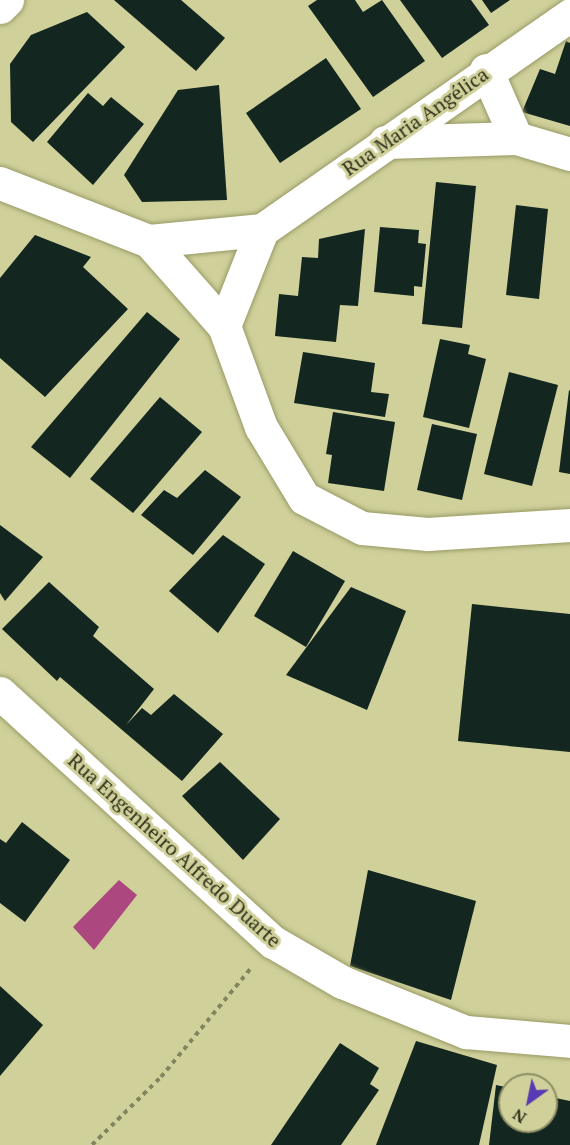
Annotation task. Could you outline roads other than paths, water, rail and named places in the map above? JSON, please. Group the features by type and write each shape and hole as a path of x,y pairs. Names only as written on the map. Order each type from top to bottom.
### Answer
{"street":[{"path":"0,7 6,0"},
{"name":"Rua Maria Angélica","path":"262,230 486,70 570,15"},
{"path":"486,70 516,138"},
{"path":"385,142 516,138 570,154"},
{"path":"0,183 149,241 262,230 224,326"},
{"path":"149,241 224,326 261,427 304,498 362,528 428,534 570,525"},
{"name":"Rua Engenheiro Alfredo Duarte","path":"0,693 273,942 342,982 466,1032 570,1041"}]}
